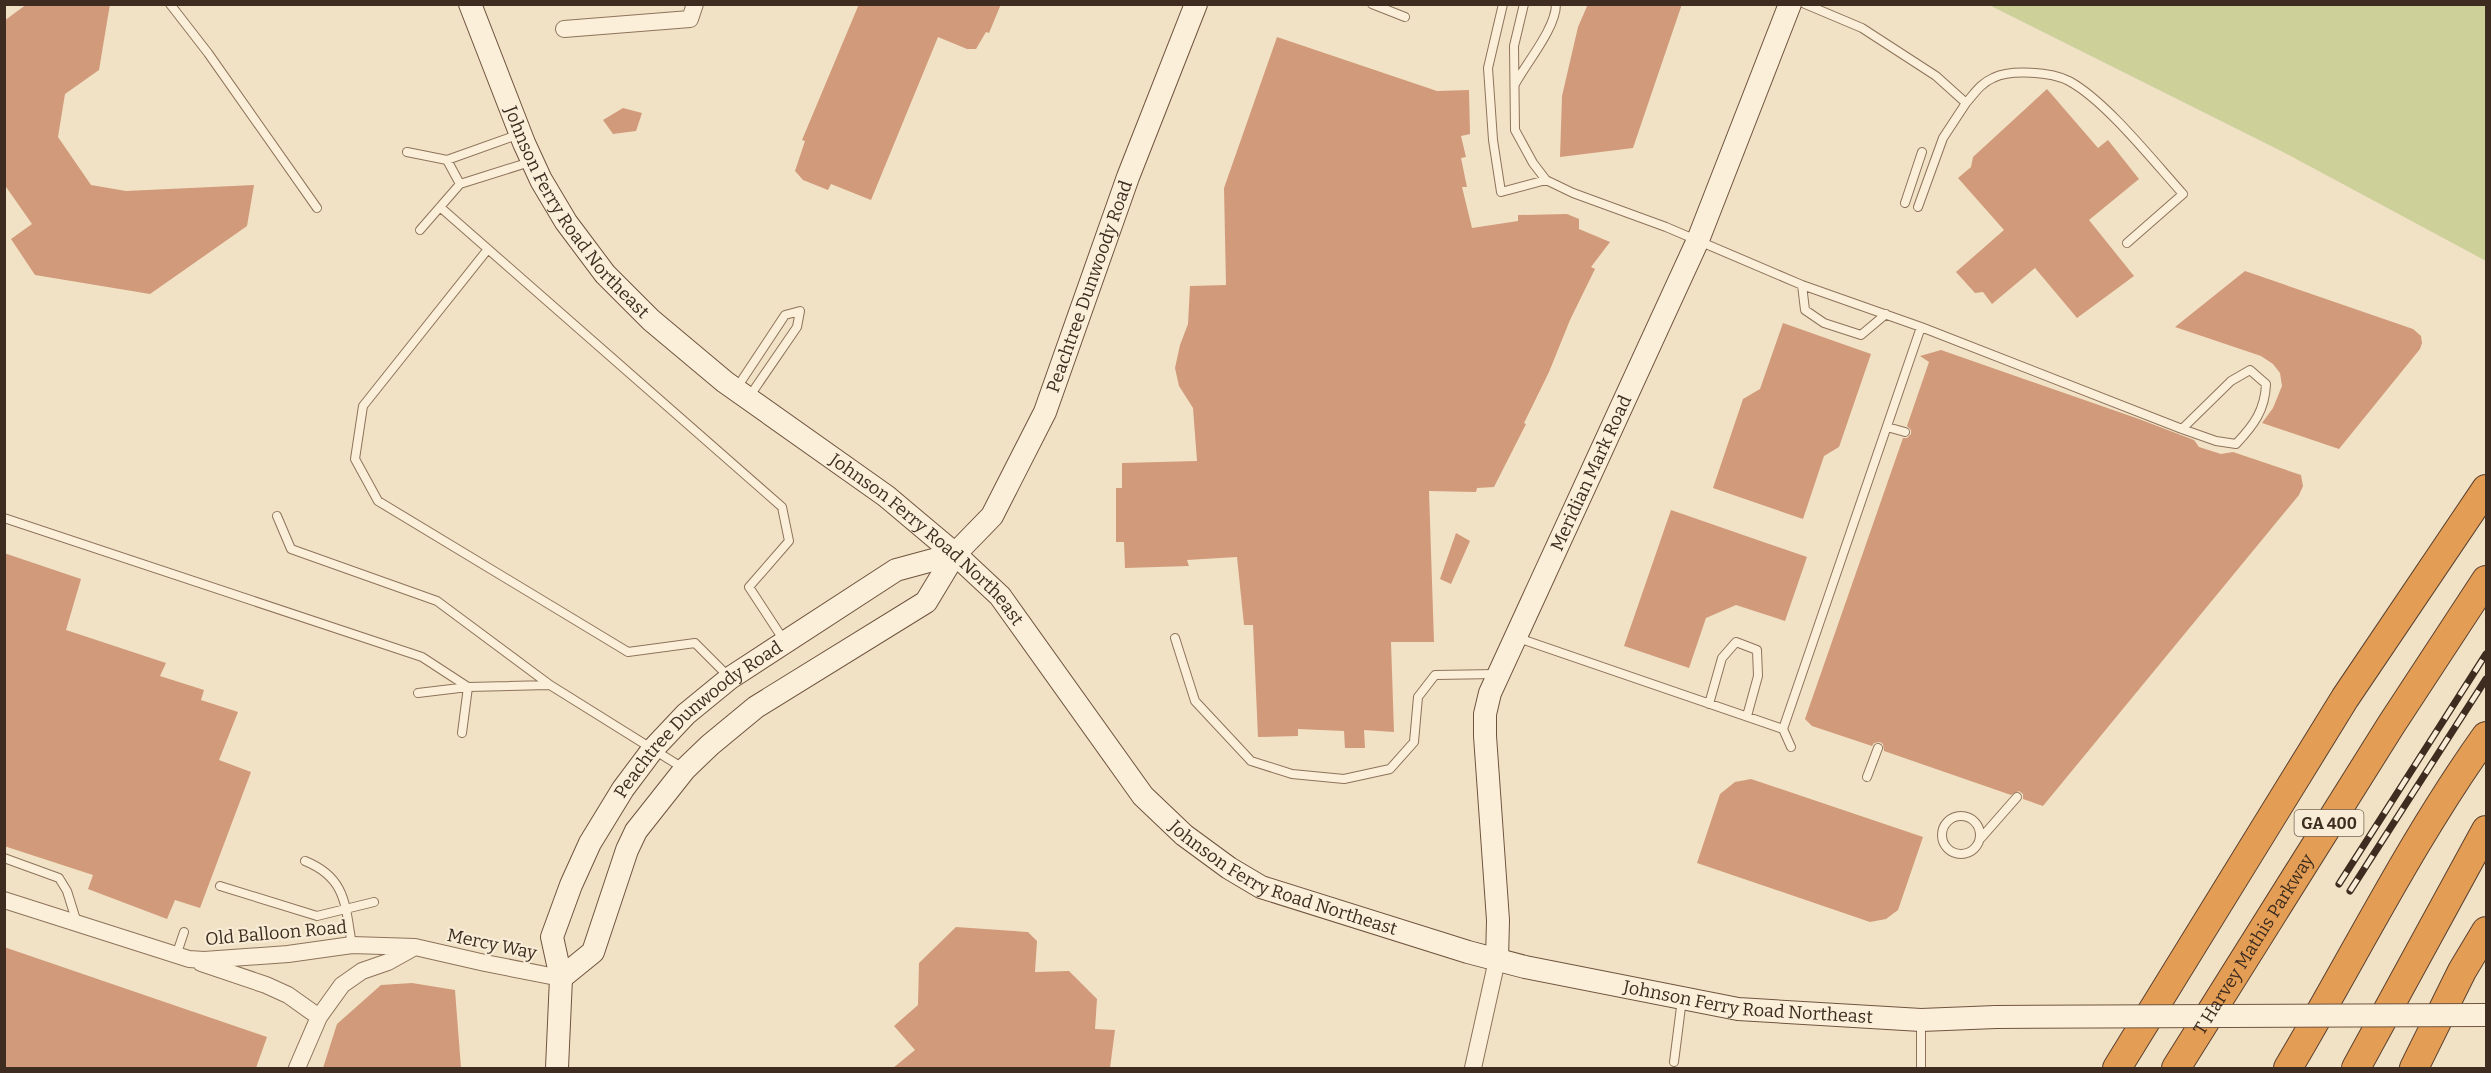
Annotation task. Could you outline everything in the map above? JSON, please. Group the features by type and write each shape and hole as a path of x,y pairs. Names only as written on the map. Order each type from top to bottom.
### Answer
{"highway":[{"path":"2117,1068 2345,698 2487,489"},
{"name":"T Harvey Mathis Parkway","path":"2176,1068 2391,725 2487,580"},
{"path":"2289,1068 2412,851 2463,769 2487,736"},
{"path":"2356,1068 2487,830"},
{"path":"2412,1068 2462,971 2487,932"}],"main road":[{"name":"Johnson Ferry Road Northeast","path":"470,4 532,161 566,222 605,274 651,320 742,393 886,496 955,554 1000,596 1143,796 1184,835 1229,868 1261,887 1497,960 1738,1010 1921,1020 1996,1017 2487,1015"},
{"name":"Peachtree Dunwoody Road","path":"561,978 593,952 627,850 636,831 685,770 710,745 756,707 926,602 955,554 992,516 1045,412 1128,177 1196,4"},
{"name":"Meridian Mark Road","path":"1497,960 1498,920 1485,736 1485,714 1490,693 1698,240 1790,4"},
{"name":"Peachtree Dunwoody Road","path":"557,1068 561,978 552,937 571,885 596,832 623,789 653,749 686,714 730,678 896,570 955,554"}],"street":[{"path":"564,29 690,19 695,4"},
{"name":"Old Balloon Road","path":"4,900 183,958 204,960 288,954 352,945 416,946"},
{"path":"297,1068 318,1017 342,985 362,971 388,962 416,946"},
{"name":"Mercy Way","path":"416,946 561,978"},
{"path":"183,958 266,985 288,995 318,1017"},
{"path":"1473,1068 1497,960"}],"lane":[{"path":"170,4 208,53 317,208"},
{"path":"1503,4 1488,68 1497,175 1501,192 1546,180"},
{"path":"1524,4 1514,46 1515,130 1533,163 1546,180 1574,193 1698,240 1802,285 1921,327 2182,429 2216,441 2236,444 2250,429 2265,402 2266,384 2250,370 2231,381 2182,429"},
{"path":"1514,87 1526,63 1548,31 1556,14 1556,4"},
{"path":"1804,4 1862,28 1936,76 1966,103"},
{"path":"1374,5 1405,17"},
{"path":"1918,207 1943,138 1966,103 1980,86 1994,77 2027,72 2068,81 2099,104 2183,194 2127,243"},
{"path":"407,152 447,160 520,134"},
{"path":"1905,203 1922,152"},
{"path":"447,160 460,184"},
{"path":"420,230 460,184 532,161"},
{"path":"440,207 782,507 789,541 749,587 785,642"},
{"path":"488,249 363,406 356,459 378,501 628,652 695,643 730,678"},
{"path":"1802,285 1805,310 1824,323 1861,335 1886,314"},
{"path":"800,311 796,327 742,393 785,315 800,311"},
{"path":"1791,747 1783,729 1921,327"},
{"path":"1887,427 1905,432"},
{"path":"277,516 291,549 437,601 550,685 685,770"},
{"path":"4,518 422,657 468,687"},
{"path":"1515,637 1783,729"},
{"path":"1175,638 1195,701 1251,761 1292,774 1344,779 1390,769 1414,742 1418,697 1435,675 1497,674"},
{"path":"1709,704 1722,658 1736,642 1757,650 1758,676 1747,716"},
{"path":"418,693 468,687 550,685"},
{"path":"462,734 468,687"},
{"path":"1867,777 1878,748"},
{"path":"1981,838 1977,824 1965,815 1950,819 1942,831 1945,846 1958,854 1972,850 2017,797"},
{"path":"4,858 59,878 67,891 77,924"},
{"path":"305,861 320,867 335,880 342,892 352,945"},
{"path":"220,886 317,916 374,902"},
{"path":"183,958 184,932"},
{"path":"1674,1062 1682,998"},
{"path":"1921,1020 1921,1068"}],"green space":[{"path":"1989,5 2486,5 2486,261 2283,152"}],"building":[{"path":"27,4 110,4 99,70 65,94 58,137 91,185 126,191 254,185 247,226 150,294 35,275 11,239 32,224 4,184 4,21"},
{"path":"859,4 1001,4 989,33 986,32 976,49 967,49 938,37 871,200 831,184 828,190 803,180 795,171 805,141 802,140"},
{"path":"1588,4 1682,4 1633,148 1560,157 1562,96 1578,27"},
{"path":"1277,37 1437,91 1469,90 1470,134 1461,136 1466,157 1461,158 1467,187 1462,187 1472,228 1518,221 1518,215 1567,214 1579,219 1579,229 1610,242 1591,267 1595,269 1524,423 1526,424 1494,487 1477,488 1476,492 1429,491 1434,642 1391,642 1394,732 1364,730 1365,748 1345,748 1344,731 1298,729 1298,736 1258,737 1253,625 1244,625 1237,557 1187,560 1189,566 1125,568 1124,542 1116,542 1116,488 1122,488 1122,463 1197,461 1193,408 1179,386 1175,368 1188,324 1190,286 1226,285 1224,188"},
{"path":"2047,89 2098,148 2108,140 2139,179 2089,220 2134,276 2077,318 2035,268 1992,304 1983,292 1975,293 1956,272 2004,230 1958,178 1971,167 1973,157"},
{"path":"623,108 642,113 636,131 613,134 603,120"},
{"path":"2245,271 2413,329 2421,336 2420,349 2339,449 2262,423 2273,408 2282,386 2280,373 2273,364 2261,356 2175,327"},
{"path":"1783,323 1871,354 1839,447 1824,456 1803,519 1713,488 1743,399 1760,389"},
{"path":"1941,350 2139,419 2194,440 2199,447 2221,454 2233,452 2301,475 2303,486 2299,495 2043,806 2023,799 2023,794 2019,791 2011,795 1884,751 1883,744 1880,742 1872,746 1812,726 1805,719 1903,438 1911,434 1907,426 1929,362 1920,356"},
{"path":"1671,510 1807,557 1785,621 1736,605 1706,618 1689,668 1624,646"},
{"path":"1456,533 1470,541 1451,584 1440,579"},
{"path":"4,553 81,579 66,630 166,663 160,676 204,690 201,700 238,712 219,760 251,772 200,908 175,900 167,919 88,889 93,875 4,846"},
{"path":"1751,779 1923,837 1898,910 1886,919 1870,922 1697,863 1720,794 1735,782"},
{"path":"956,927 1028,932 1037,941 1035,972 1069,971 1097,999 1095,1029 1115,1030 1110,1068 893,1068 915,1050 894,1026 918,1005 919,963"},
{"path":"4,947 267,1037 256,1068 4,1068"},
{"path":"412,983 455,990 461,1068 323,1068 337,1024 381,985"}],"railway":[{"path":"2339,884 2486,654"},
{"path":"2350,891 2486,679"}]}
